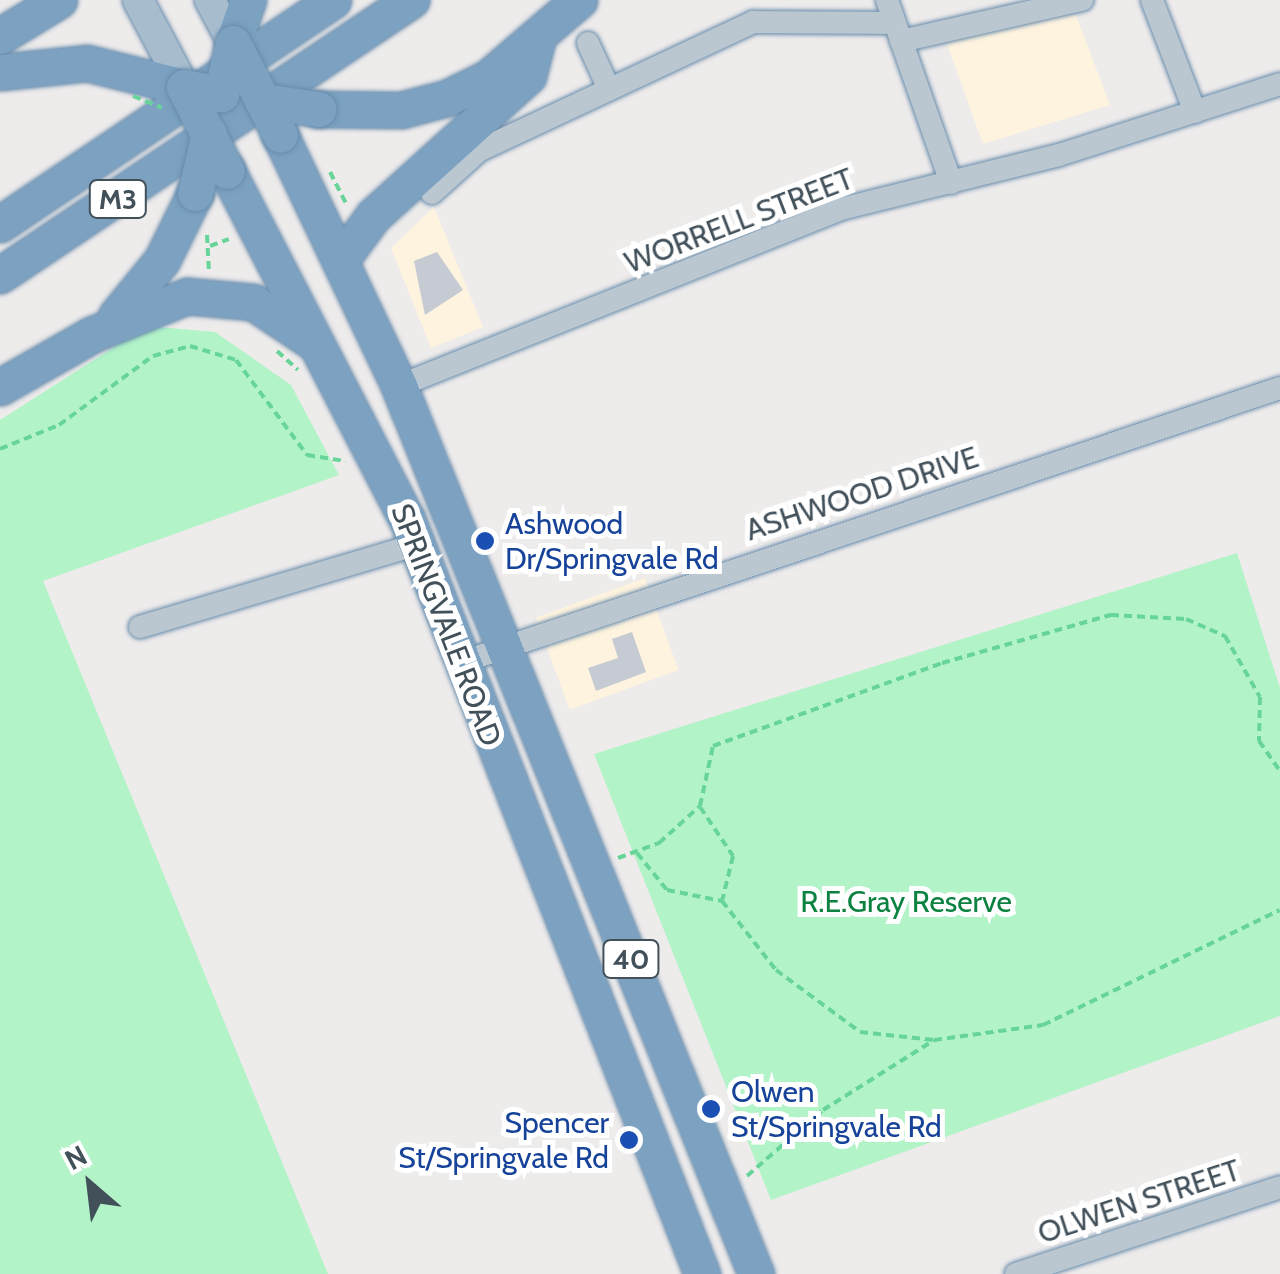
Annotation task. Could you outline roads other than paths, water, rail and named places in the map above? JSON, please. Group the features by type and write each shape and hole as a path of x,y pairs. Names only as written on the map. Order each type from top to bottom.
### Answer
{"highway":[{"path":"0,36 59,0"},
{"name":"M3","path":"0,224 180,85 332,0"},
{"name":"M3","path":"0,275 411,0"},
{"path":"0,72 86,63 318,110 401,110 448,98 538,37 579,0"},
{"path":"180,85 236,24"},
{"name":"SPRINGVALE ROAD","path":"236,24 262,101 399,386 506,644 756,1274"},
{"path":"340,261 374,216 528,76 538,37"},
{"name":"SPRINGVALE ROAD","path":"180,85 210,134 322,348 418,544 702,1274"},
{"path":"91,335 148,282 195,193 210,134"},
{"path":"0,387 91,335 209,294 253,302 322,348"}],"main road":[{"name":"SPRINGVALE ROAD","path":"138,0 180,85"},
{"name":"SPRINGVALE ROAD","path":"210,0 236,24"}],"street":[{"path":"886,0 951,183"},
{"path":"432,193 480,150 609,89 757,30 898,32 1082,0"},
{"path":"1152,0 1195,112"},
{"path":"588,43 609,89"},
{"name":"WORRELL STREET","path":"399,386 844,208 951,183 1280,84"},
{"name":"ASHWOOD DRIVE","path":"465,661 506,644 1280,388"},
{"path":"140,627 418,544"},
{"name":"OLWEN STREET","path":"1016,1274 1280,1187"}],"place":[{"name":"Ashwood Dr/Springvale Rd","path":"485,541"},
{"name":"Olwen St/Springvale Rd","path":"711,1109"},
{"name":"Spencer St/Springvale Rd","path":"629,1140"}],"park label":[{"name":"R.E.Gray Reserve","path":"906,902"}]}
